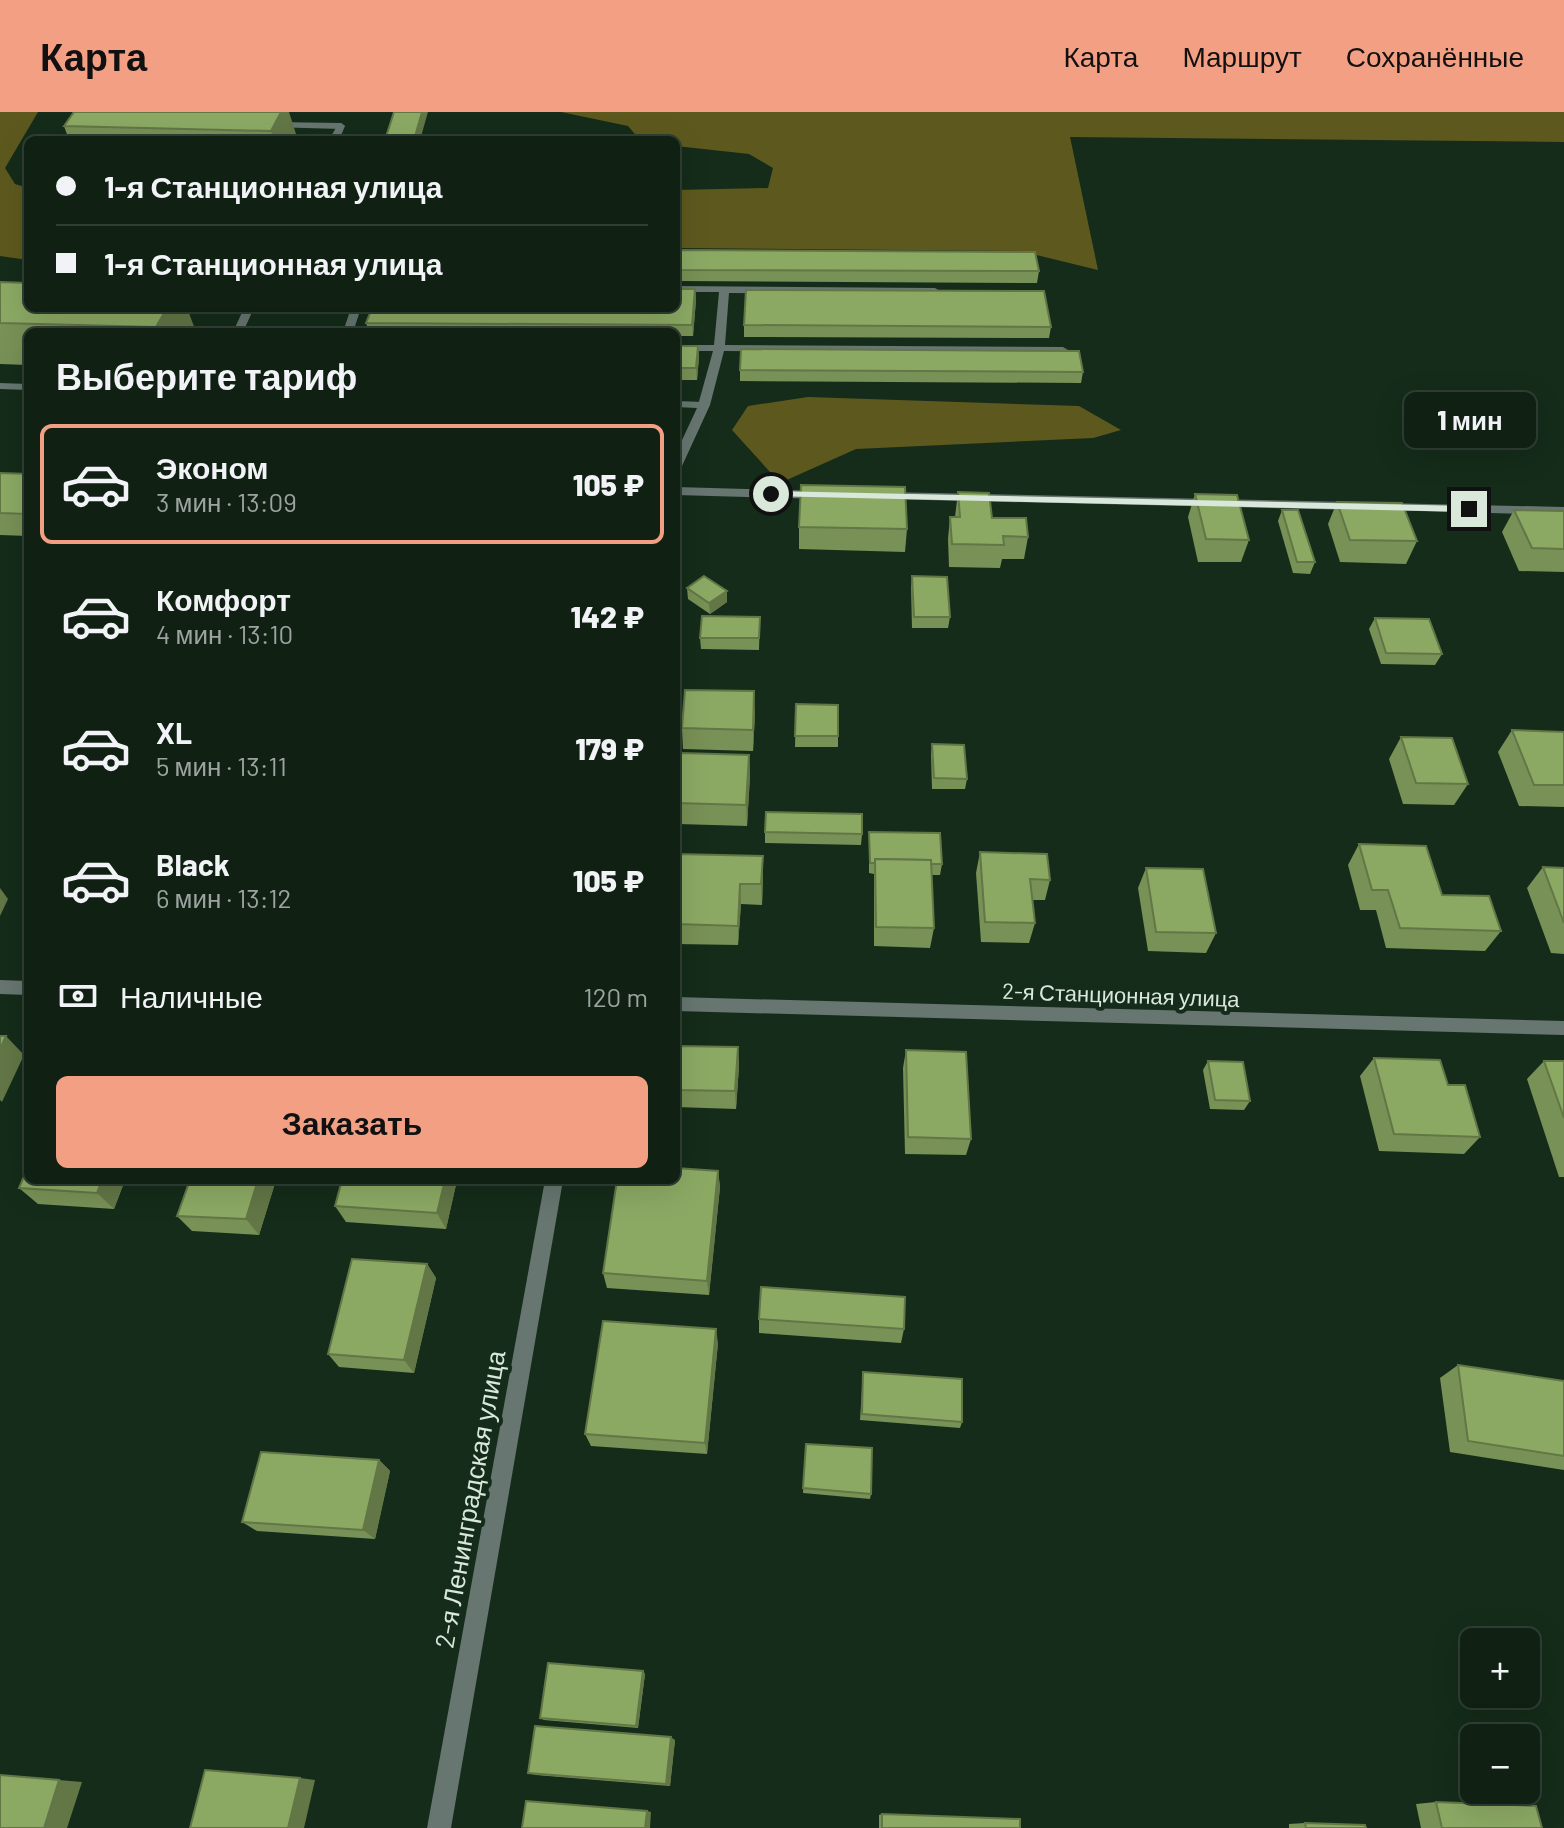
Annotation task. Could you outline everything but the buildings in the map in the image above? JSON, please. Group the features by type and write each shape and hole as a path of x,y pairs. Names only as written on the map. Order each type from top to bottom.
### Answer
{"street":[{"path":"264,125 341,126 336,136"},
{"path":"680,289 955,291"},
{"path":"680,457 704,405 719,349 724,290"},
{"path":"680,348 1063,350"},
{"path":"0,386 24,387"},
{"path":"680,404 704,405"},
{"path":"680,491 835,495"},
{"path":"866,496 1564,511"},
{"path":"0,987 24,988"},
{"name":"2-я Станционная улица","path":"680,1004 1564,1028"},
{"name":"2-я Ленинградская улица","path":"439,1828 553,1184"}],"shaded area":[{"path":"0,112 38,112 5,168 15,184 24,187 24,259 0,256"},
{"path":"561,112 1564,112 1564,142 1070,137 1098,270 1020,251 680,248 680,190 768,188 773,168 749,154 680,146 680,136 637,136 628,126"},
{"path":"808,397 1079,406 1121,430 1093,438 856,449 780,483 732,430 748,406"}],"route":[{"path":"771,494 1469,509"}]}
